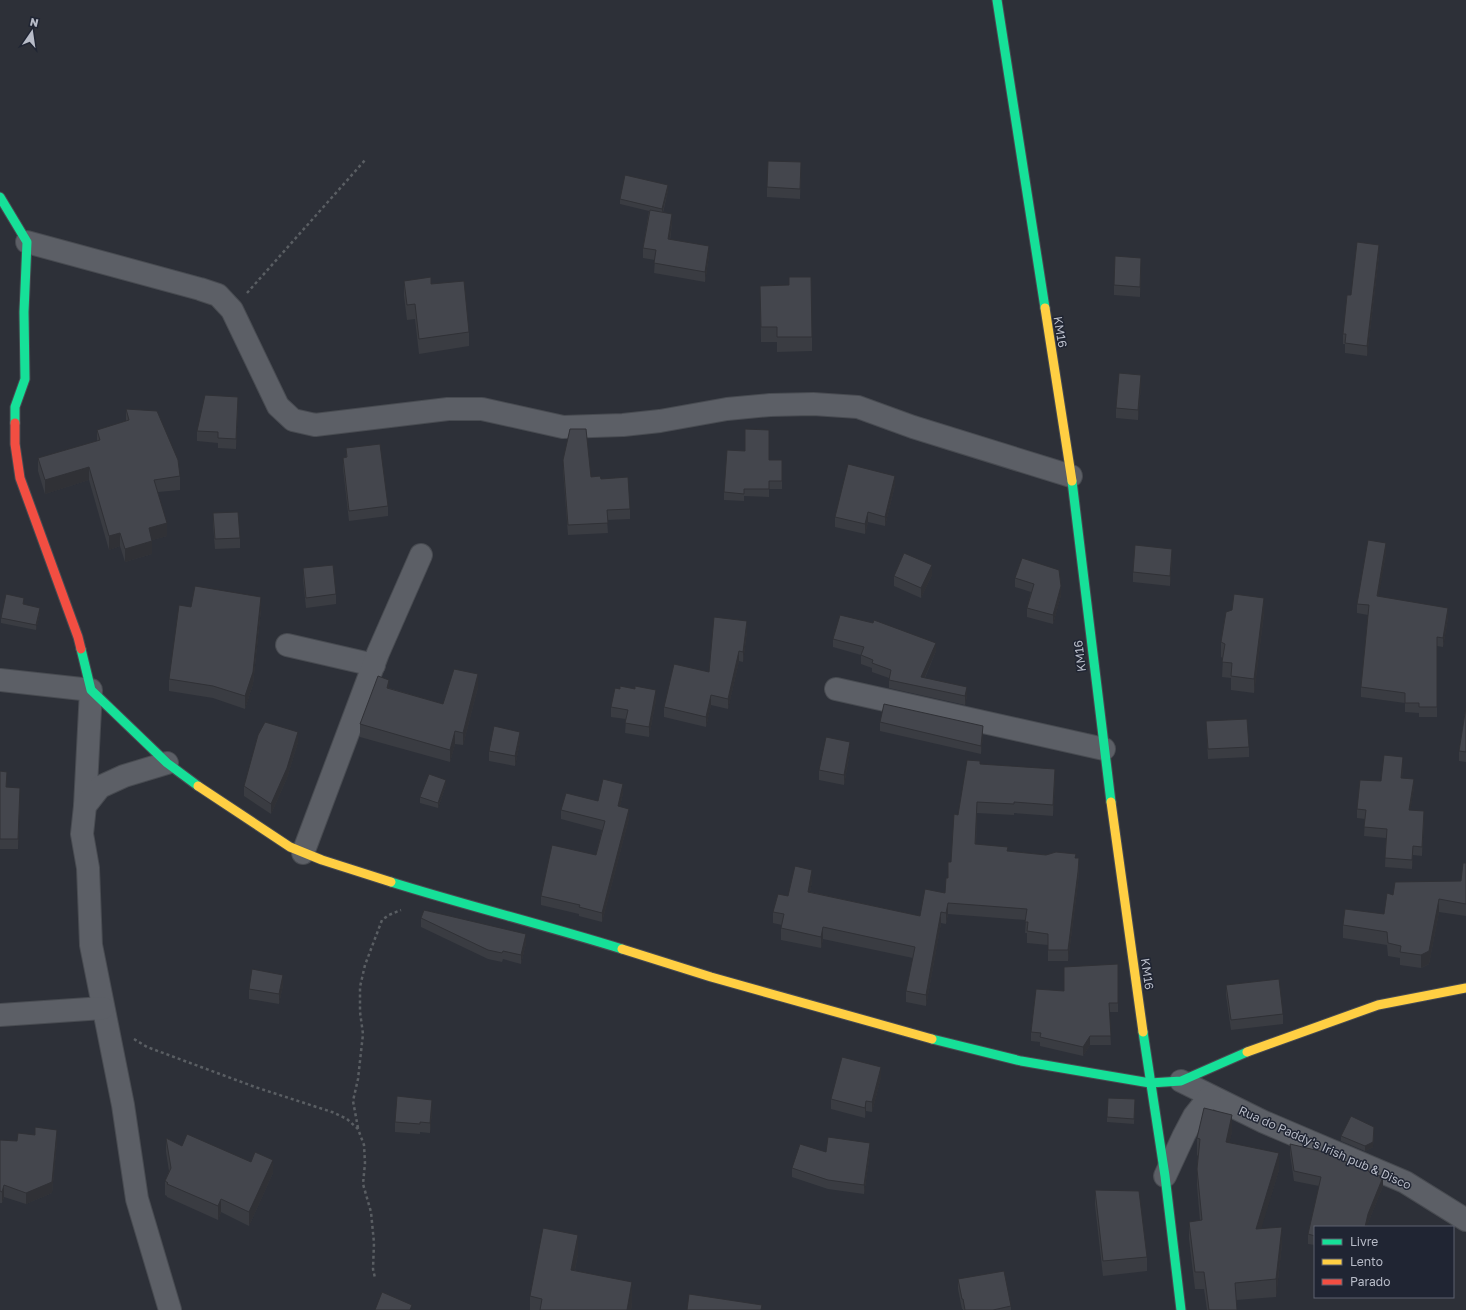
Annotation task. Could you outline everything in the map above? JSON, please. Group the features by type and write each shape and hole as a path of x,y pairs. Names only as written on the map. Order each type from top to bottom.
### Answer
{"street":[{"name":"KM16","path":"996,0 1071,476 1104,748 1150,1083 1165,1176 1181,1310"},
{"path":"0,197 27,242 24,312 25,379 15,407 15,444 20,478 78,637 92,690 86,806 82,834 88,868 91,945 123,1105 137,1199 170,1310"},
{"path":"27,242 218,295 232,310 278,406 293,420 315,425 448,409 482,409 563,427 623,425 660,421 727,409 770,404 850,406 858,407 912,427 1071,476"},
{"path":"303,852 374,666 421,555"},
{"path":"287,645 374,666"},
{"path":"0,680 92,690 167,763 199,787 290,847 322,860 426,893 564,931 711,977 923,1037 1021,1061 1150,1083 1181,1081 1245,1053 1378,1005 1466,988"},
{"path":"836,689 1104,748"},
{"path":"86,806 100,787 124,776 167,763"},
{"path":"0,1015 105,1015"},
{"name":"Rua do Paddy's Irish pub & Disco","path":"1181,1081 1264,1122 1405,1182 1466,1220"},
{"path":"1165,1176 1194,1116 1210,1096"}],"path":[{"path":"232,310 366,159"},
{"path":"375,1278 373,1270 374,1243 371,1212 363,1184 365,1163 364,1145 358,1129 353,1101 358,1078 363,1034 360,1012 360,987 365,965 382,920 389,915 418,902 426,893"},
{"path":"105,1015 147,1047 255,1087 332,1112 347,1119 358,1129"}],"building":[{"path":"768,161 801,162 800,189 767,187"},
{"path":"625,175 668,185 662,209 620,199"},
{"path":"650,210 672,214 668,239 709,246 705,272 654,263 656,250 643,248"},
{"path":"1357,242 1379,245 1367,346 1345,343 1346,334 1343,334 1347,295 1351,295"},
{"path":"1115,256 1141,258 1140,287 1114,285"},
{"path":"431,277 431,284 464,281 469,332 419,339 415,304 407,305 404,281"},
{"path":"789,277 811,277 812,337 777,337 777,327 761,327 760,286 789,285"},
{"path":"1119,373 1141,375 1138,410 1116,408"},
{"path":"205,395 238,397 236,439 218,438 218,432 197,431"},
{"path":"126,409 157,411 178,460 180,476 154,480 167,523 149,528 152,541 125,549 120,533 109,536 89,467 45,480 38,458 100,440 97,430 129,420"},
{"path":"570,429 586,429 591,477 600,476 601,479 628,477 630,509 607,510 608,523 568,525 563,460"},
{"path":"745,429 769,430 769,460 782,460 782,481 769,481 769,489 744,489 744,494 724,492 727,450 745,451"},
{"path":"380,444 388,506 349,511 343,458 347,457 346,448"},
{"path":"848,464 895,476 885,517 868,512 865,524 835,517"},
{"path":"238,512 240,538 215,539 213,513"},
{"path":"1368,540 1386,543 1377,596 1448,608 1443,638 1437,637 1437,707 1419,707 1419,703 1405,703 1405,693 1361,687 1369,605 1357,604"},
{"path":"1135,545 1172,549 1170,576 1133,572"},
{"path":"904,553 932,565 921,588 894,576"},
{"path":"1022,558 1059,570 1061,586 1053,615 1027,608 1034,584 1015,578"},
{"path":"333,565 336,594 306,598 303,568"},
{"path":"195,586 261,597 253,672 245,696 213,686 169,679 179,605 191,607"},
{"path":"6,594 24,598 23,604 40,608 36,625 1,618"},
{"path":"1234,594 1264,598 1254,679 1231,676 1232,663 1222,662 1225,644 1221,642 1226,612 1232,610"},
{"path":"840,615 873,623 874,620 936,643 921,677 967,687 965,696 889,680 891,670 872,663 873,660 861,655 864,647 833,639"},
{"path":"714,617 747,621 743,652 739,651 728,699 711,695 706,717 664,707 674,664 709,672"},
{"path":"454,669 478,674 463,733 455,731 450,750 360,724 378,676 389,680 387,688 443,704"},
{"path":"620,686 635,689 635,686 656,690 649,727 625,723 628,710 611,707 615,688 620,689"},
{"path":"884,704 983,726 981,746 880,722"},
{"path":"1466,707 1466,752 1459,751"},
{"path":"1247,719 1249,747 1208,749 1206,721"},
{"path":"265,722 298,732 287,768 271,804 244,786 258,735"},
{"path":"494,726 520,732 515,756 489,751"},
{"path":"826,737 850,742 844,775 819,770"},
{"path":"1384,755 1403,757 1401,778 1414,779 1409,810 1424,811 1422,847 1413,846 1412,860 1385,858 1387,829 1364,827 1366,810 1357,809 1360,780 1381,781"},
{"path":"967,760 980,761 980,764 1055,769 1053,805 1014,802 1014,804 977,802 975,844 1008,847 1007,851 1046,855 1056,852 1076,854 1075,858 1079,858 1078,872 1068,950 1048,950 1048,934 1027,931 1028,922 1025,922 1027,909 948,903 946,913 941,912 926,995 906,991 915,947 823,927 821,937 781,928 784,914 773,912 778,894 788,896 795,866 812,870 808,892 920,916 925,889 945,893 946,878 948,878 948,862 951,862 954,814 958,815"},
{"path":"0,771 7,772 6,787 20,788 18,839 0,839"},
{"path":"429,774 446,780 438,803 420,797"},
{"path":"603,779 623,784 618,806 629,809 602,913 579,907 580,905 541,896 552,845 596,855 605,821 561,810 566,793 598,801"},
{"path":"1463,863 1466,863 1466,904 1439,899 1429,951 1421,955 1400,952 1401,946 1388,943 1387,932 1343,925 1345,909 1384,914 1387,893 1393,895 1395,882 1461,881"},
{"path":"424,910 526,934 521,955 503,951 502,953 488,950 421,918"},
{"path":"1118,964 1118,1003 1109,1003 1111,1036 1090,1036 1083,1047 1040,1037 1041,1033 1031,1032 1036,989 1064,991 1064,967"},
{"path":"252,969 283,975 279,994 249,989"},
{"path":"1279,979 1283,1014 1231,1020 1226,985"},
{"path":"842,1057 881,1067 872,1102 866,1101 865,1108 831,1099"},
{"path":"397,1096 432,1100 430,1123 420,1122 420,1124 395,1122"},
{"path":"1108,1098 1135,1099 1134,1119 1107,1117"},
{"path":"1204,1108 1232,1115 1226,1142 1279,1153 1256,1229 1282,1227 1276,1279 1235,1283 1237,1310 1209,1310 1204,1272 1195,1272 1189,1222 1202,1220 1197,1169 1200,1139 1197,1138"},
{"path":"1351,1116 1374,1127 1373,1142 1365,1146 1341,1136"},
{"path":"35,1127 57,1130 52,1182 26,1193 4,1185 2,1192 0,1191 0,1140 17,1141 18,1133 35,1135"},
{"path":"187,1134 251,1162 255,1152 273,1160 249,1212 221,1199 218,1206 167,1184 168,1183 165,1181 171,1168 166,1138 182,1146"},
{"path":"828,1137 870,1143 864,1185 828,1180 792,1168 800,1144 826,1152"},
{"path":"1290,1144 1328,1153 1383,1177 1368,1214 1365,1226 1314,1226 1314,1236 1308,1234 1321,1177 1294,1171"},
{"path":"1095,1190 1139,1191 1147,1257 1103,1261"},
{"path":"543,1228 578,1235 571,1270 632,1282 627,1310 540,1310 542,1299 530,1296"},
{"path":"1004,1271 1011,1306 993,1310 965,1310 958,1279"},
{"path":"382,1292 412,1305 410,1310 375,1310"},
{"path":"689,1294 762,1305 761,1310 687,1310"}],"traffic: fast":[{"path":"997,0 1045,308"},
{"path":"0,197 27,242 24,312 25,379 15,407 15,423"},
{"path":"1072,481 1111,802"},
{"path":"81,649 91,690 167,763 198,786"},
{"path":"391,882 622,949"},
{"path":"1143,1032 1165,1176 1181,1310"},
{"path":"932,1039 1021,1061 1150,1083 1181,1081 1247,1052"}],"traffic: slow":[{"path":"1045,308 1072,481"},
{"path":"198,786 290,847 322,860 391,882"},
{"path":"1111,802 1143,1032"},
{"path":"622,949 711,977 932,1039"},
{"path":"1247,1052 1378,1005 1466,988"}],"traffic: jam":[{"path":"15,423 15,444 20,478 78,637 81,649"}]}
